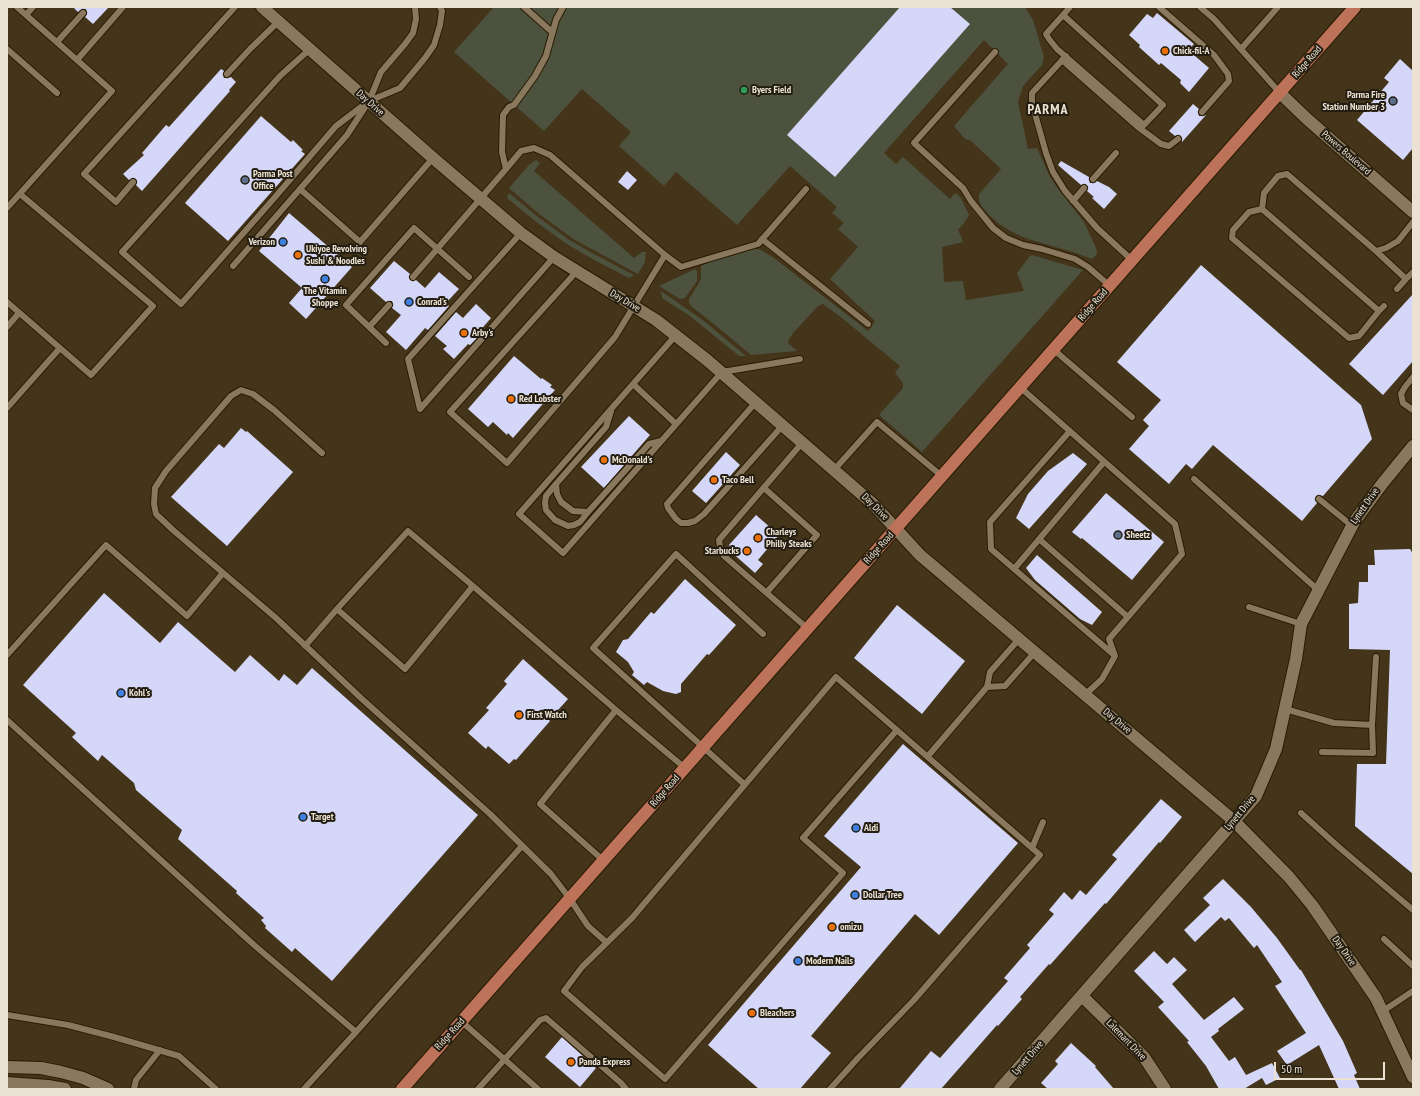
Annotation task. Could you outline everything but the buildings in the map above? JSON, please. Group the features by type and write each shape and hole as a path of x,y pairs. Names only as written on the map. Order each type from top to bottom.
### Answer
{"main road":[{"name":"Ridge Road","path":"402,1089 604,861 807,628 943,477 1355,7"}],"street":[{"name":"Day Drive","path":"262,7 433,158 521,233 554,257 635,306 676,335 722,372 873,504 920,555 1086,694 1234,821 1289,877 1312,906 1376,998 1413,1077"},
{"name":"Powers Boulevard","path":"1280,93 1413,213"},
{"name":"Lynett Drive","path":"1000,1089 1256,796 1276,749 1296,659 1301,624 1352,525 1382,484 1413,446"},
{"name":"Lalemant Drive","path":"1082,996 1144,1056 1165,1089"},
{"path":"7,1067 41,1068 61,1072 83,1078 108,1089"},
{"path":"7,1083 48,1086 65,1089"}],"lane":[{"path":"7,208 112,91 17,7"},
{"path":"26,15 33,7"},
{"path":"77,60 123,7"},
{"path":"132,182 116,202 84,174 235,7"},
{"path":"232,266 347,135 369,101 381,72 405,44 413,32 416,19 415,7"},
{"path":"310,50 280,76 122,252 181,304 336,126 369,101 400,88 426,58 434,45 438,34 442,11 440,7"},
{"path":"524,7 552,32"},
{"path":"506,169 502,152 503,115 509,107 514,105 535,76 546,56 556,20 563,7"},
{"path":"1070,7 1046,34 1064,58 1138,127 1156,141 1168,146 1178,139"},
{"path":"1159,7 1214,55 1228,74 1229,81 1202,112"},
{"path":"1200,7 1214,19 1280,93"},
{"path":"1241,49 1278,7"},
{"path":"57,42 83,13"},
{"path":"1063,15 1163,105 1144,125 1064,58"},
{"path":"227,74 278,22"},
{"path":"7,49 56,93"},
{"path":"995,52 914,143 964,188 971,201 993,228 1006,238 1023,245 1075,259 1088,267 1110,286"},
{"path":"1064,58 1032,93 1037,122 1053,172 1073,201 1111,241 1133,260"},
{"path":"413,277 436,248 521,151 534,148 550,155 666,256 681,267 758,244 806,189"},
{"path":"1093,179 1116,153"},
{"path":"300,189 360,242 433,158"},
{"path":"1262,209 1264,193 1278,176 1287,174 1406,279"},
{"path":"1073,201 1084,188"},
{"path":"7,302 91,375 153,306 20,194"},
{"path":"1262,209 1381,308 1359,336 1349,338 1232,238 1233,230 1249,212 1262,209"},
{"path":"1376,251 1386,248 1398,241 1413,213"},
{"path":"386,342 346,305 414,228 469,277"},
{"path":"521,233 408,360 420,409 554,257"},
{"path":"762,239 868,324"},
{"path":"577,271 450,412 507,463 615,337 666,256"},
{"path":"1397,290 1413,272"},
{"path":"369,327 389,305"},
{"path":"7,327 19,313"},
{"path":"676,335 519,514 564,553 722,372 800,359"},
{"path":"7,408 60,348"},
{"path":"1054,350 1132,417"},
{"path":"1413,377 1405,387 1402,394 1403,402 1413,410"},
{"path":"633,384 676,424"},
{"path":"1021,388 1175,524 1182,554 1109,639 1115,656 1102,679 1086,694"},
{"path":"322,453 274,410 253,394 241,390 231,396 166,471 154,488 154,504 156,514 276,618 362,700 490,814 551,874 588,926 606,942"},
{"path":"756,402 667,504 672,515 681,523 695,521 704,514 783,425"},
{"path":"612,408 606,427 546,496 546,510 555,520 568,526 580,522 649,444 661,441"},
{"path":"834,470 877,422 943,477"},
{"path":"1070,431 990,522 991,548 1115,656"},
{"path":"802,443 719,540 724,556 807,628"},
{"path":"1014,569 1104,462"},
{"path":"1194,480 1318,590"},
{"path":"556,484 557,494 561,502 572,511 588,512"},
{"path":"764,488 817,535 766,592"},
{"path":"1319,499 1352,525"},
{"path":"305,646 408,531 685,768"},
{"path":"1039,539 1128,617"},
{"path":"7,655 106,545 187,616 223,573"},
{"path":"744,784 592,648 676,554 763,634"},
{"path":"337,609 405,669 473,586"},
{"path":"1249,607 1301,624"},
{"path":"928,756 987,687 990,672 1019,639"},
{"path":"987,687 1006,686 1035,652"},
{"path":"1322,752 1373,753 1372,725 1376,657"},
{"path":"830,1089 914,1000 1040,855 928,756 836,677 632,918 582,967 564,991 665,1079 843,873 803,838 897,730"},
{"path":"1285,709 1334,722 1372,725"},
{"path":"604,861 540,804 616,710"},
{"path":"7,720 254,945 356,1032"},
{"path":"1301,812 1341,849 1413,910"},
{"path":"1032,848 1043,822"},
{"path":"304,1089 522,846"},
{"path":"1384,939 1413,966"},
{"path":"1383,1011 1413,991"},
{"path":"7,1015 68,1025 179,1056 216,1089"},
{"path":"478,1089 540,1020 546,1018 622,1083 626,1089"},
{"path":"462,1022 538,1089"},
{"path":"134,1089 136,1080 160,1050"}],"green space":[{"path":"494,7 1025,7 1033,20 1044,57 1042,65 1023,86 1018,102 1028,149 1037,148 1050,177 1084,222 1096,248 1097,254 1092,259 1028,239 999,224 982,207 979,201 979,194 1001,169 970,140 965,139 954,126 1008,64 984,40 884,153 896,164 903,157 950,199 954,194 957,194 961,198 969,215 958,230 963,242 942,247 944,282 963,281 966,300 1024,291 1017,273 1032,255 1083,270 922,452 879,415 903,388 903,383 895,373 900,366 823,304 818,306 789,339 788,343 797,351 751,355 689,303 689,299 701,278 701,266 739,249 750,248 761,250 774,258 868,331 875,321 830,279 858,247 838,229 844,223 832,213 837,207 790,166 737,225 676,172 664,186 619,146 631,132 582,89 544,131 454,52"},
{"path":"536,160 540,163 534,171 634,258 642,252 646,252 645,262 638,274 575,240 539,214 509,188 529,165"},
{"path":"509,193 568,239 634,275 629,278 565,243 507,198"},
{"path":"695,269 697,271 697,281 685,298 680,299 659,286"},
{"path":"661,291 704,321 746,356 739,356 690,316 662,298"}],"place":[{"name":"Chick-fil-A","path":"1165,51"},
{"name":"Byers Field","path":"744,90"},
{"name":"Parma Fire Station Number 3","path":"1393,101"},
{"name":"Parma Post Office","path":"245,180"},
{"name":"Verizon","path":"283,242"},
{"name":"Ukiyoe Revolving Sushi & Noodles","path":"298,255"},
{"name":"The Vitamin Shoppe","path":"325,279"},
{"name":"Conrad's","path":"409,302"},
{"name":"Arby's","path":"464,333"},
{"name":"Red Lobster","path":"511,399"},
{"name":"McDonald's","path":"604,460"},
{"name":"Taco Bell","path":"714,480"},
{"name":"Sheetz","path":"1118,535"},
{"name":"Charleys Philly Steaks","path":"758,538"},
{"name":"Starbucks","path":"747,551"},
{"name":"Kohl's","path":"121,693"},
{"name":"First Watch","path":"519,715"},
{"name":"Target","path":"303,817"},
{"name":"Aldi","path":"856,828"},
{"name":"Dollar Tree","path":"855,895"},
{"name":"omizu","path":"832,927"},
{"name":"Modern Nails","path":"798,961"},
{"name":"Bleachers","path":"752,1013"},
{"name":"Panda Express","path":"571,1062"}],"district":[{"name":"PARMA","path":"1048,110"}]}
